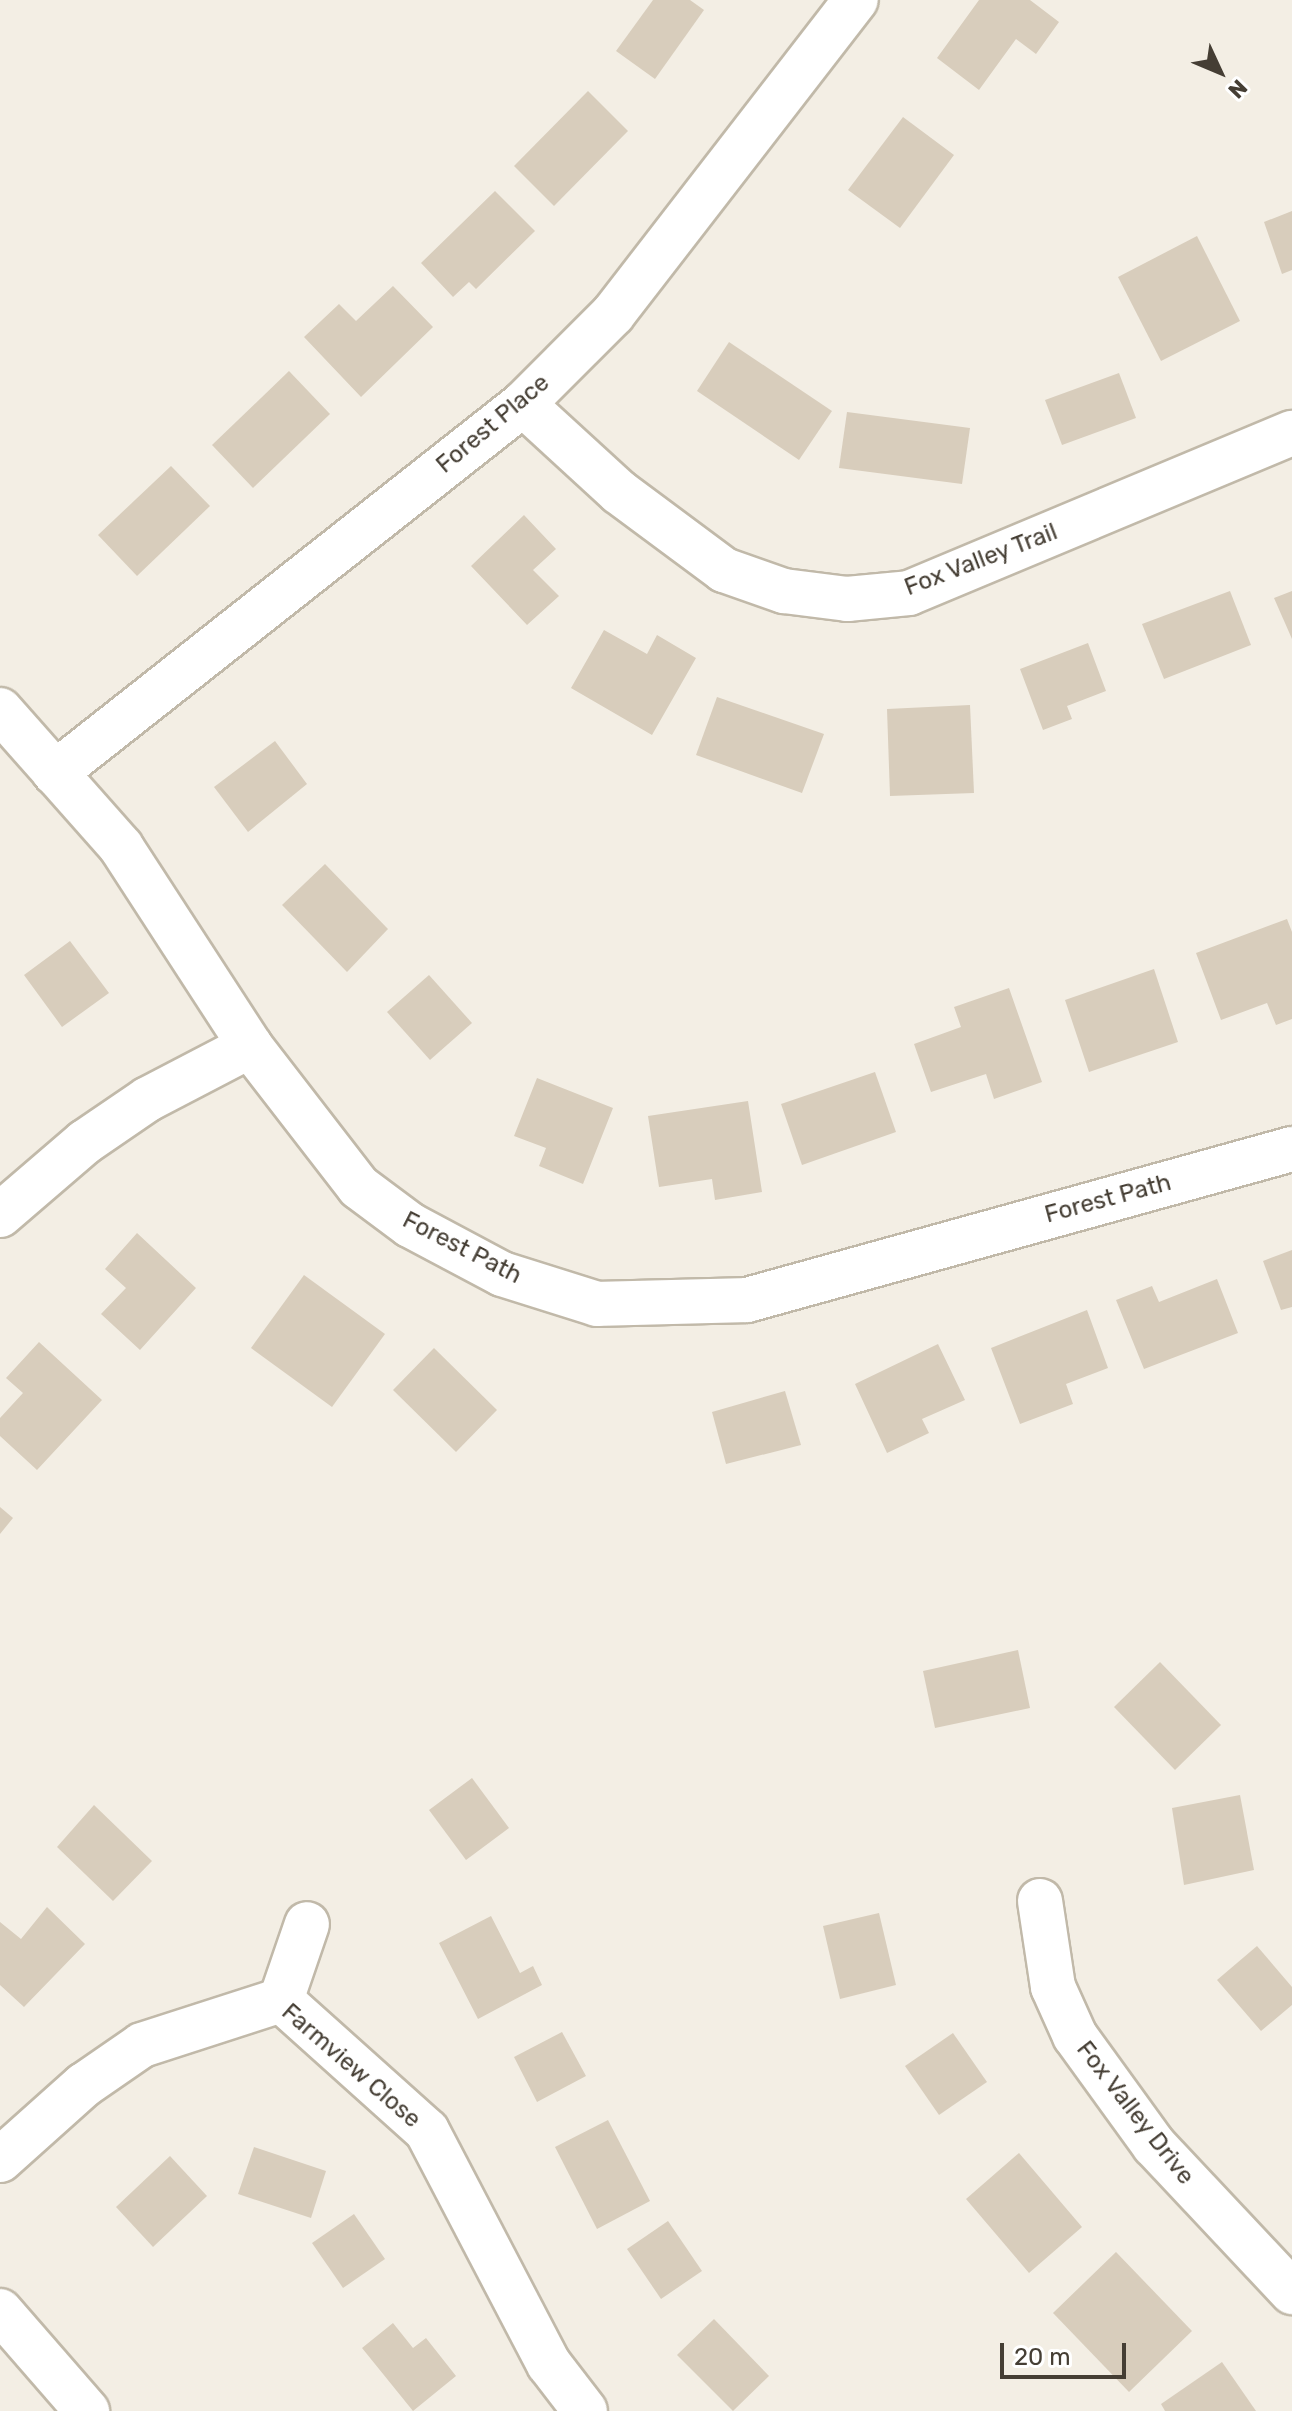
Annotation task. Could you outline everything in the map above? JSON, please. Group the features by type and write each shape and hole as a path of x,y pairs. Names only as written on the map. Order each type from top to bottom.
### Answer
{"street":[{"name":"Forest Place","path":"55,773 523,404 613,314 856,0"},
{"name":"Fox Valley Trail","path":"523,404 619,492 724,570 784,591 847,599 909,593 1292,433"},
{"name":"Forest Path","path":"0,710 121,847 250,1046 359,1187 410,1225 502,1274 597,1304 747,1300 1292,1149"},
{"path":"0,1215 85,1142 148,1099 250,1046"},
{"name":"Fox Valley Drive","path":"1040,1901 1053,1987 1075,2036 1154,2145 1292,2292"},
{"path":"281,2000 307,1924"},
{"name":"Farmview Close","path":"0,2160 84,2085 142,2045 281,2000 427,2131 549,2364 585,2411"},
{"path":"0,2311 87,2411"}],"building":[{"path":"653,0 690,0 704,10 655,79 616,51"},
{"path":"979,0 1030,0 1059,22 1036,54 1016,39 979,90 937,58"},
{"path":"588,91 628,131 554,206 514,166"},
{"path":"903,117 954,155 900,228 848,190"},
{"path":"495,191 535,231 476,289 469,282 453,297 421,263"},
{"path":"1292,211 1292,270 1282,274 1264,222"},
{"path":"1197,236 1240,321 1161,361 1118,277"},
{"path":"393,286 433,327 361,397 304,337 339,304 356,321"},
{"path":"729,342 832,411 799,460 697,391"},
{"path":"289,371 330,414 253,488 212,445"},
{"path":"1119,373 1136,418 1062,445 1045,400"},
{"path":"847,412 970,428 962,484 839,468"},
{"path":"171,466 210,506 137,576 98,535"},
{"path":"524,515 556,549 533,570 559,596 527,625 471,566"},
{"path":"1230,591 1251,645 1164,679 1142,624"},
{"path":"1292,591 1292,639 1274,598"},
{"path":"604,630 647,654 657,635 696,658 652,735 571,688"},
{"path":"1088,643 1106,691 1067,706 1072,719 1043,730 1020,669"},
{"path":"717,697 824,734 802,793 696,755"},
{"path":"970,705 974,793 890,796 887,709"},
{"path":"275,741 307,784 248,832 214,787"},
{"path":"325,864 388,929 347,972 282,905"},
{"path":"1287,919 1292,932 1292,1019 1276,1025 1267,1003 1221,1020 1196,953"},
{"path":"70,941 109,993 62,1027 24,975"},
{"path":"1154,969 1178,1042 1089,1072 1065,1000"},
{"path":"429,975 472,1023 430,1060 387,1012"},
{"path":"1009,988 1042,1082 994,1099 986,1074 931,1092 914,1044 961,1027 954,1007"},
{"path":"875,1072 896,1132 802,1165 781,1104"},
{"path":"537,1078 613,1108 583,1184 539,1166 546,1148 514,1136"},
{"path":"748,1101 762,1192 715,1200 712,1179 659,1187 648,1116"},
{"path":"137,1233 196,1288 140,1350 101,1314 126,1288 105,1269"},
{"path":"1292,1250 1292,1307 1281,1310 1263,1261"},
{"path":"304,1275 385,1334 332,1407 251,1348"},
{"path":"1217,1279 1238,1333 1144,1369 1116,1300 1152,1286 1159,1302"},
{"path":"1087,1310 1108,1368 1066,1384 1073,1404 1020,1424 991,1348"},
{"path":"39,1342 102,1400 37,1470 0,1436 0,1418 23,1393 6,1378"},
{"path":"938,1344 965,1400 922,1419 929,1433 887,1453 855,1384"},
{"path":"434,1348 497,1410 456,1452 393,1390"},
{"path":"785,1391 801,1445 726,1464 712,1412"},
{"path":"0,1507 13,1518 0,1534"},
{"path":"1018,1650 1030,1708 935,1728 923,1671"},
{"path":"1160,1662 1221,1725 1175,1770 1114,1707"},
{"path":"472,1778 509,1828 466,1860 429,1810"},
{"path":"1240,1795 1254,1870 1184,1885 1172,1808"},
{"path":"94,1805 152,1861 113,1901 57,1847"},
{"path":"47,1907 85,1944 24,2007 0,1985 0,1922 21,1939"},
{"path":"879,1913 896,1985 840,1999 823,1926"},
{"path":"491,1916 520,1973 533,1966 542,1985 478,2019 439,1943"},
{"path":"1257,1946 1292,1987 1292,2005 1261,2031 1217,1980"},
{"path":"562,2032 586,2076 537,2102 514,2057"},
{"path":"953,2033 987,2082 939,2115 905,2066"},
{"path":"608,2120 650,2201 597,2229 555,2147"},
{"path":"254,2147 326,2171 311,2218 238,2194"},
{"path":"1019,2153 1082,2227 1029,2273 966,2199"},
{"path":"170,2156 207,2196 153,2247 116,2207"},
{"path":"354,2214 385,2259 343,2288 312,2243"},
{"path":"668,2221 702,2271 661,2299 627,2249"},
{"path":"1116,2252 1192,2331 1129,2392 1053,2313"},
{"path":"714,2319 769,2376 733,2411 677,2355"},
{"path":"393,2323 413,2348 426,2338 456,2376 413,2411 362,2348"},
{"path":"1222,2362 1256,2411 1165,2411 1161,2404"}]}
